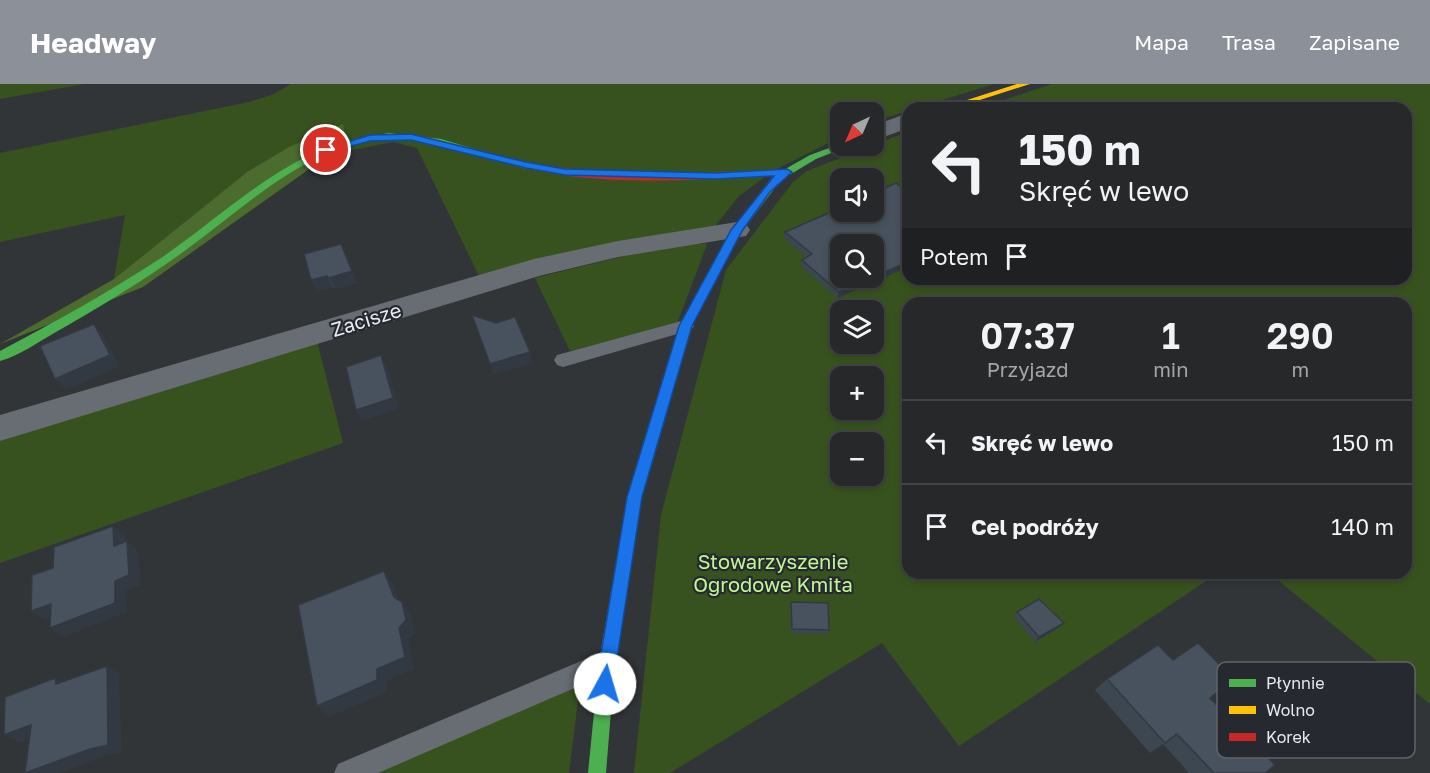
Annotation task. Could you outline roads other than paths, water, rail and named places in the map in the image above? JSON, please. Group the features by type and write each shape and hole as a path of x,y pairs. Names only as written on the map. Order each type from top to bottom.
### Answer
{"street":[{"path":"966,102 1026,84"},
{"path":"884,130 902,122"},
{"path":"0,357 95,305 145,274 303,160 356,141 384,137 426,139 543,169 587,174 715,176 787,172"},
{"path":"597,773 607,662 634,497 686,326 737,230 770,186 787,172 830,151"},
{"name":"Zacisze","path":"0,428 534,268 618,249 737,230"}],"lane":[{"path":"563,360 686,326"},
{"path":"346,773 607,662"}],"park label":[{"name":"Stowarzyszenie Ogrodowe Kmita","path":"773,572"}]}
